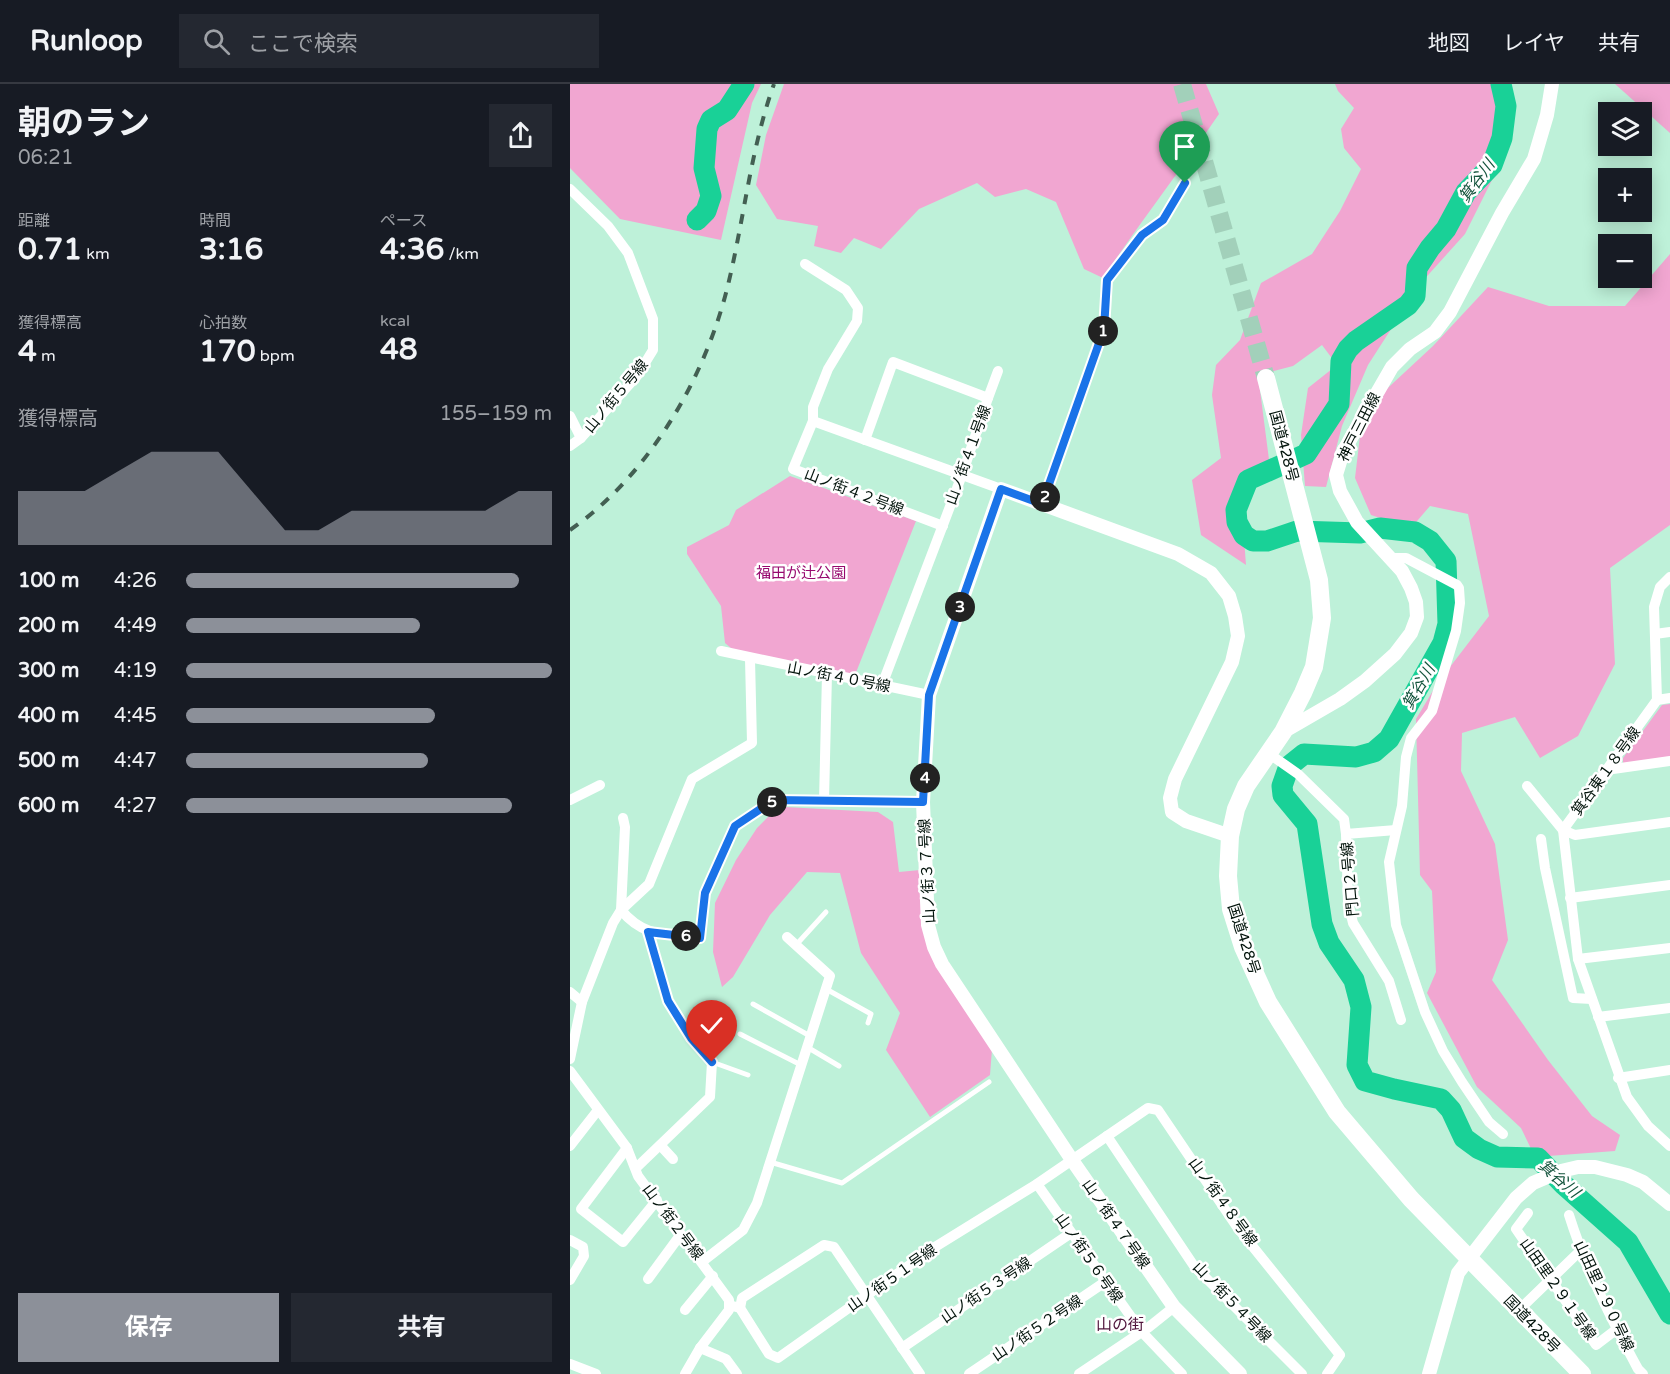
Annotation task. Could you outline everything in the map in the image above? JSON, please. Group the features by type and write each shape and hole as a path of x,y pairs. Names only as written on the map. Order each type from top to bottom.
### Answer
{"highway":[{"name":"国道428号","path":"1266,378 1319,580 1322,618 1314,667 1283,732 1274,758 1246,786 1236,809 1230,836 1228,876 1231,909 1243,947 1268,1002 1337,1112 1411,1199 1582,1374"}],"street":[{"name":"神戸三田線","path":"1283,732 1340,699 1365,681 1395,654 1411,633 1417,617 1416,602 1402,571 1357,522 1340,491 1336,475 1343,452 1392,367 1410,349 1435,332 1450,312 1502,213 1534,159 1547,115 1552,84"},
{"path":"1042,504 1104,329 1107,280 1142,235 1163,220 1185,183"},
{"name":"山ノ街５号線","path":"570,446 581,438 637,376 653,350 653,319 628,252 608,226 572,195"},
{"path":"805,264 846,290 858,308 857,321 828,369 813,407 813,421 1178,554 1211,573 1228,596 1235,615 1238,636 1232,663 1175,780 1170,798 1173,812 1186,821 1230,836"},
{"name":"山ノ街４１号線","path":"865,440 893,362 988,398 962,475 882,685"},
{"path":"988,398 998,371"},
{"path":"570,416 581,438"},
{"name":"山ノ街４２号線","path":"813,421 793,469 943,526"},
{"name":"山ノ街３７号線","path":"1001,489 929,695 923,802 928,924 934,947 942,964 1007,1062"},
{"path":"1390,558 1406,558 1460,588 1456,631 1432,711 1411,738 1406,757 1402,806 1389,862 1396,925 1416,988 1443,1051 1489,1122 1503,1134"},
{"path":"1670,577 1660,587 1654,607 1657,700 1670,698"},
{"path":"1655,634 1670,632"},
{"name":"山ノ街４０号線","path":"721,651 929,695"},
{"path":"570,1059 582,1002 613,922 621,910 650,884 692,779 752,742 750,658"},
{"path":"824,801 827,674"},
{"name":"箕谷東１８号線","path":"1657,700 1563,830 1578,959 1618,1078 1627,1098 1648,1126 1670,1146"},
{"path":"1274,758 1298,774 1344,819 1346,834 1396,830"},
{"path":"1606,770 1670,761"},
{"path":"570,800 600,785"},
{"path":"1527,786 1563,830 1575,835 1670,822"},
{"path":"623,818 625,827 621,910 632,923 648,932 700,938 705,893 735,826 774,800 923,802"},
{"name":"門口２号線","path":"1346,834 1348,902 1353,922 1389,981 1401,1020"},
{"path":"1541,839 1573,998 1592,999"},
{"path":"1570,898 1670,885"},
{"path":"636,1168 710,1097 712,1062 691,1038 668,1001 648,932"},
{"path":"703,1261 743,1230 757,1203 830,976 787,937"},
{"path":"1578,959 1670,948"},
{"path":"570,992 582,1002"},
{"path":"1598,1017 1670,1008"},
{"name":"山ノ街４７号線","path":"1007,1062 1072,1161 1174,1307 1240,1374"},
{"path":"1618,1078 1670,1070"},
{"name":"山ノ街２号線","path":"570,1071 627,1148 638,1176 703,1261 734,1307"},
{"name":"山ノ街４８号線","path":"1072,1161 1148,1108 1158,1110 1237,1227 1340,1355 1327,1374"},
{"path":"570,1146 598,1110"},
{"name":"山ノ街５４号線","path":"1107,1136 1194,1266 1302,1374"},
{"path":"661,1146 673,1159"},
{"path":"627,1148 581,1209 623,1242 657,1200"},
{"name":"山ノ街５１号線","path":"734,1307 770,1354 778,1358 935,1247 1072,1161"},
{"path":"1429,1374 1454,1282 1469,1258 1508,1208 1533,1183 1561,1171 1578,1167 1595,1167 1627,1175 1643,1182 1670,1204"},
{"name":"山ノ街５６号線","path":"1037,1184 1141,1331 1182,1374"},
{"name":"山田里２９１号線","path":"1528,1213 1516,1229 1596,1345 1617,1329"},
{"name":"山田里２９０号線","path":"1569,1215 1580,1251 1617,1329 1638,1368 1644,1374"},
{"name":"山ノ街５３号線","path":"902,1348 1071,1233"},
{"path":"648,1279 681,1234"},
{"path":"570,1240 583,1247 584,1256 570,1280"},
{"path":"685,1374 700,1348 729,1310 742,1298 824,1245 834,1247 920,1374"},
{"path":"1519,1310 1580,1251"},
{"path":"685,1310 713,1276"},
{"name":"山ノ街５２号線","path":"969,1374 1105,1282"},
{"path":"1079,1374 1095,1370 1141,1331 1174,1307"},
{"path":"700,1348 726,1359 737,1374"},
{"path":"570,1364 596,1374"}],"lane":[{"path":"796,945 826,912"},
{"path":"826,989 871,1014 868,1023"},
{"path":"753,1004 810,1036"},
{"path":"740,1034 801,1065"},
{"path":"807,1047 839,1066"},
{"path":"712,1062 748,1075"},
{"path":"770,1162 842,1183 989,1082"}],"green space":[{"path":"570,84 761,84 752,103 721,240 620,219 570,168"},
{"path":"784,84 1206,84 1219,114 1103,278 1084,269 1056,202 1026,189 995,197 977,183 919,209 881,249 854,238 841,253 814,246 818,226 777,219 756,185 766,135"},
{"path":"1335,84 1495,84 1498,101 1498,168 1465,234 1420,284 1368,365 1342,426 1326,487 1305,486 1301,435 1308,388 1337,365 1322,345 1293,366 1258,375 1271,475 1240,485 1246,565 1201,535 1192,480 1221,458 1212,395 1216,365 1240,340 1261,283 1312,254 1340,211 1361,169 1344,148 1341,129 1354,108 1338,91"},
{"path":"1615,84 1670,84 1670,133 1652,117 1652,102 1635,102"},
{"path":"1670,254 1670,525 1610,568 1615,664 1578,736 1540,758 1515,717 1462,733 1461,771 1495,844 1508,940 1492,980 1548,1060 1592,1116 1620,1135 1615,1151 1535,1157 1521,1128 1477,1087 1427,993 1436,972 1432,891 1420,875 1416,719 1437,684 1489,616 1468,514 1430,506 1411,528 1371,515 1355,478 1363,411 1433,346 1488,287 1549,306 1625,306 1641,288 1652,288 1652,275"},
{"name":"福田が辻公園","path":"790,476 916,521 855,675 732,649 725,643 721,606 687,554 687,547 729,525 736,510"},
{"path":"1670,704 1670,758 1623,764 1623,758 1662,705"},
{"path":"785,807 878,812 893,822 899,872 920,870 927,933 992,1049 990,1075 930,1117 886,1050 900,1013 861,953 840,873 807,872 770,915 733,977 722,987 713,952 715,903 736,860 757,828 770,815"}],"waterway":[{"path":"697,220 706,211 711,196 704,168 707,129 711,120 727,110 744,84"},
{"name":"箕谷川","path":"1501,84 1506,106 1502,138 1492,165 1466,192 1446,229 1417,268 1415,296 1408,305 1348,349 1341,361 1339,404 1306,454 1248,480 1236,510 1237,522 1244,535 1253,541 1267,541 1297,531 1360,533 1380,528 1415,532 1430,541 1446,561 1448,624 1443,643 1389,739 1374,752 1356,757 1304,754 1289,766 1282,786 1283,795 1307,824 1322,924 1329,943 1354,980 1361,1007 1357,1065 1365,1081 1441,1099 1451,1110 1464,1138 1479,1149 1497,1157 1538,1158 1564,1185 1628,1242 1670,1314"}],"tunnel":[{"path":"1182,84 1266,378"}],"railway":[{"path":"570,530 598,508 648,454 688,391 704,357 727,289 753,160 774,84"}],"district":[{"name":"山の街","path":"1120,1325"}],"route":[{"path":"712,1062 691,1038 668,1001 648,932 700,938 705,893 735,826 774,800 923,802 929,695 1001,489 1042,504 1104,329 1107,280 1142,235 1163,220 1185,183"}]}
